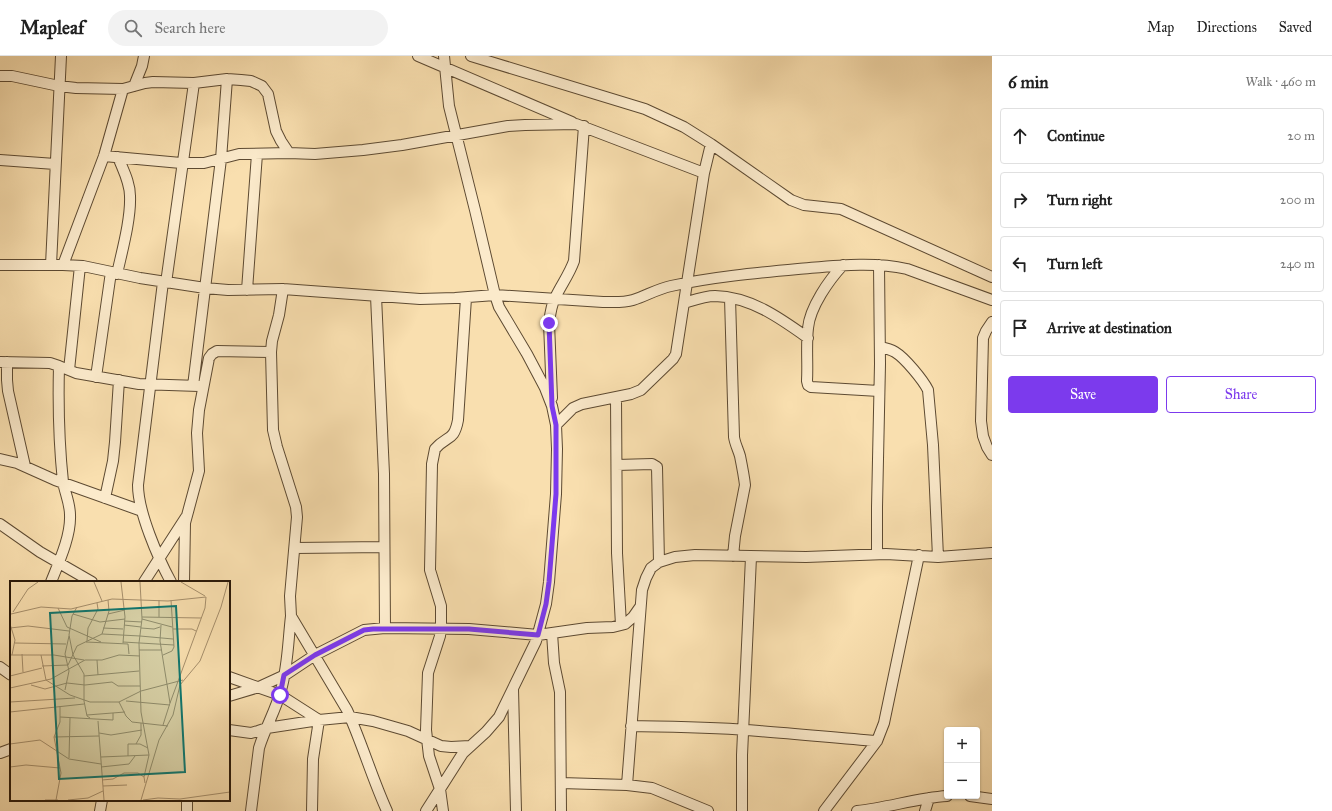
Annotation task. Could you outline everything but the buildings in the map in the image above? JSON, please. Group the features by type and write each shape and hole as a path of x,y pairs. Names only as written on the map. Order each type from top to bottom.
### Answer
{"street":[{"path":"50,265 61,56"},
{"path":"134,86 142,66 144,56"},
{"path":"418,56 580,125 704,173"},
{"path":"426,811 463,753 493,725 499,717 538,635 546,604 549,582 556,494 556,425 552,406 545,388 499,307 495,295 449,106 444,56"},
{"path":"471,56 645,109 684,128 711,144 791,200 804,204 842,209 992,277"},
{"path":"0,76 12,76 76,88 123,89 153,82 194,83 227,79 250,82 262,86 268,94 276,131 289,153"},
{"path":"184,581 185,523 198,480 199,471 197,433 198,386 205,288 220,159 227,79"},
{"path":"171,581 142,511 138,494 138,485 164,283 194,83"},
{"path":"63,265 104,156 123,89"},
{"path":"104,156 183,163 204,162 239,154 258,154 264,152 315,154 363,150 513,126 580,125"},
{"path":"552,406 549,323 550,312 555,298 571,271 574,261 580,125"},
{"path":"556,425 573,408 582,404 616,398 641,390 673,359 676,354 704,173 711,144"},
{"path":"247,290 258,154"},
{"path":"96,377 114,273 129,211 130,195 127,180 118,157"},
{"path":"0,160 55,164"},
{"path":"0,265 80,266 164,283 205,288 247,290 284,289 420,299 466,298 495,295 603,302 634,300 657,290 716,278 843,265 879,265 907,269 992,300"},
{"path":"843,265 820,297 814,309 808,328 808,385 811,387 879,391"},
{"path":"877,554 880,347 879,265"},
{"path":"51,581 67,536 71,516 70,505 64,483 59,414 64,368 80,266"},
{"path":"251,811 259,748 280,695 284,675 291,616 290,596 298,517 276,446 273,430 271,352 272,341 284,289"},
{"path":"376,296 384,452 386,628"},
{"path":"684,303 714,296 730,298 759,306 808,338"},
{"path":"443,811 440,789 429,756 426,730 428,674 441,629 441,606 430,570 432,464 435,449 452,436 457,428 466,298"},
{"path":"730,298 734,442 740,455 745,485 736,528 733,556"},
{"path":"992,322 983,338 981,421 983,436 992,455"},
{"path":"880,347 896,352 902,357 924,382 928,390 933,445 938,557"},
{"path":"198,386 208,358 218,351 271,352"},
{"path":"25,466 8,391 4,362 50,363 76,373 96,377 150,384 198,386"},
{"path":"105,498 113,461 119,380"},
{"path":"616,398 618,553 621,625"},
{"path":"0,459 17,463 64,483 142,511"},
{"path":"617,465 652,464 656,467 658,562"},
{"path":"145,581 187,515"},
{"path":"0,524 40,552 90,581"},
{"path":"294,548 384,547"},
{"path":"627,785 642,590 651,568 658,562 675,557 695,555 806,557 877,554 938,557 992,553"},
{"path":"824,811 877,741 884,724 919,555"},
{"path":"742,811 743,730 751,557"},
{"path":"230,696 259,687 284,675 315,655 364,630 386,628 469,629 538,635 587,628 613,627 625,624 633,617 641,605"},
{"path":"291,616 350,717 377,789 387,811"},
{"path":"552,633 554,663 560,692 561,811"},
{"path":"0,667 10,674"},
{"path":"230,677 280,695 319,720"},
{"path":"513,687 516,811"},
{"path":"230,730 251,733 267,728 350,717 393,726 441,746 470,746"},
{"path":"312,811 313,759 319,720"},
{"path":"631,726 693,727 743,730 877,741"},
{"path":"0,753 10,749"},
{"path":"561,783 627,785 652,788 708,811"},
{"path":"857,811 884,808 929,798 944,796"},
{"path":"980,797 992,799"},
{"path":"925,811 929,798"},
{"path":"100,811 102,801"}],"route":[{"path":"280,695 284,675 315,655 364,630 386,628 469,629 538,635 546,604 549,582 556,494 556,425 552,406 549,323"}]}
